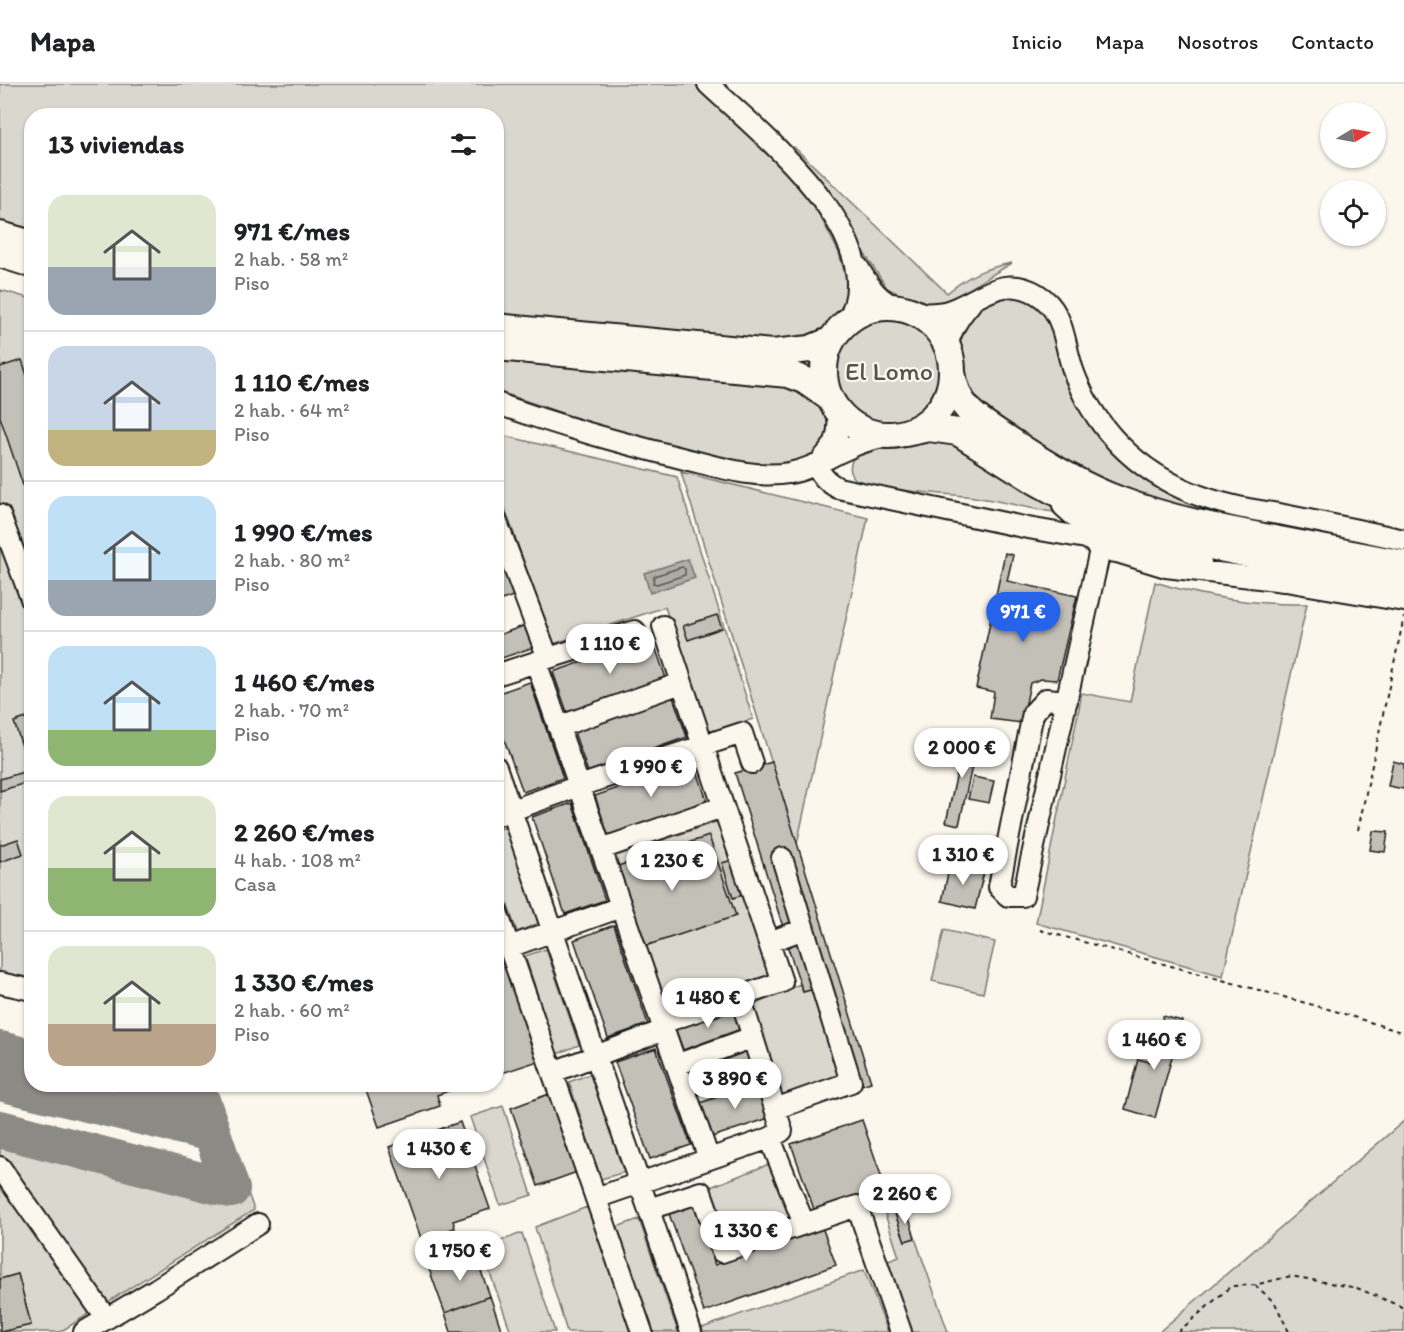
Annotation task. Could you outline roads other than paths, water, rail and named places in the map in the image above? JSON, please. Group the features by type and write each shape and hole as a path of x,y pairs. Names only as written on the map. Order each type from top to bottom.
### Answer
{"main road":[{"path":"0,236 24,242"},
{"path":"0,254 24,262"},
{"path":"504,328 772,353 810,349 839,331 859,314 873,309 888,307 908,311 934,326 947,347 957,396 967,410 1030,454 1075,480 1117,500 1195,523 1404,564"},
{"path":"833,404 826,386 824,370 826,356 839,331"},
{"path":"504,347 788,374 804,380 856,426 877,434 898,434 929,428 958,432 1034,480 1106,517 1195,543 1404,585"},
{"path":"898,434 918,428 935,415 949,390 952,372"}],"street":[{"path":"708,84 798,170 843,230 858,274 858,291 854,310 839,331"},
{"path":"852,254 868,283 883,301 908,311 946,312 987,291 1007,286 1036,293 1051,305 1062,322 1077,381 1099,421 1141,466 1170,484 1234,506 1404,540"},
{"path":"947,347 957,320 974,299"},
{"path":"833,404 839,419 836,441 820,462 820,471 829,484 854,492 1086,538 1094,542 1100,550 1117,552 1166,567 1284,581 1404,601"},
{"path":"504,406 619,442 701,462 773,475 792,473 848,448 898,434"},
{"path":"848,448 838,463 837,474 854,492"},
{"path":"1034,480 1073,515 1102,531 1197,562 1284,581"},
{"path":"0,515 24,580"},
{"path":"504,543 542,660 558,727 710,1160"},
{"path":"1067,701 1046,699 1033,714 999,887 1008,897 1023,896 1067,701 1100,550"},
{"path":"553,1072 596,1056 663,1026 782,982 701,746 663,626"},
{"path":"504,672 635,631"},
{"path":"558,727 681,683"},
{"path":"691,1332 553,932 504,813 742,733 752,763"},
{"path":"601,849 722,807"},
{"path":"775,1109 851,1082 782,858"},
{"path":"509,946 621,907"},
{"path":"769,942 804,929"},
{"path":"504,932 642,1332"},
{"path":"0,983 24,988"},
{"path":"596,1198 710,1160 770,1138 782,1131 740,996"},
{"path":"676,1065 753,1037"},
{"path":"770,1138 804,1224"},
{"path":"691,1166 722,1252 858,1206 901,1332"},
{"path":"0,1167 106,1318"},
{"path":"649,1209 701,1192"},
{"path":"84,1332 258,1224"}],"water":[{"path":"688,559 695,578 650,593 644,573"}],"park label":[{"name":"El Lomo","path":"889,371"}]}
